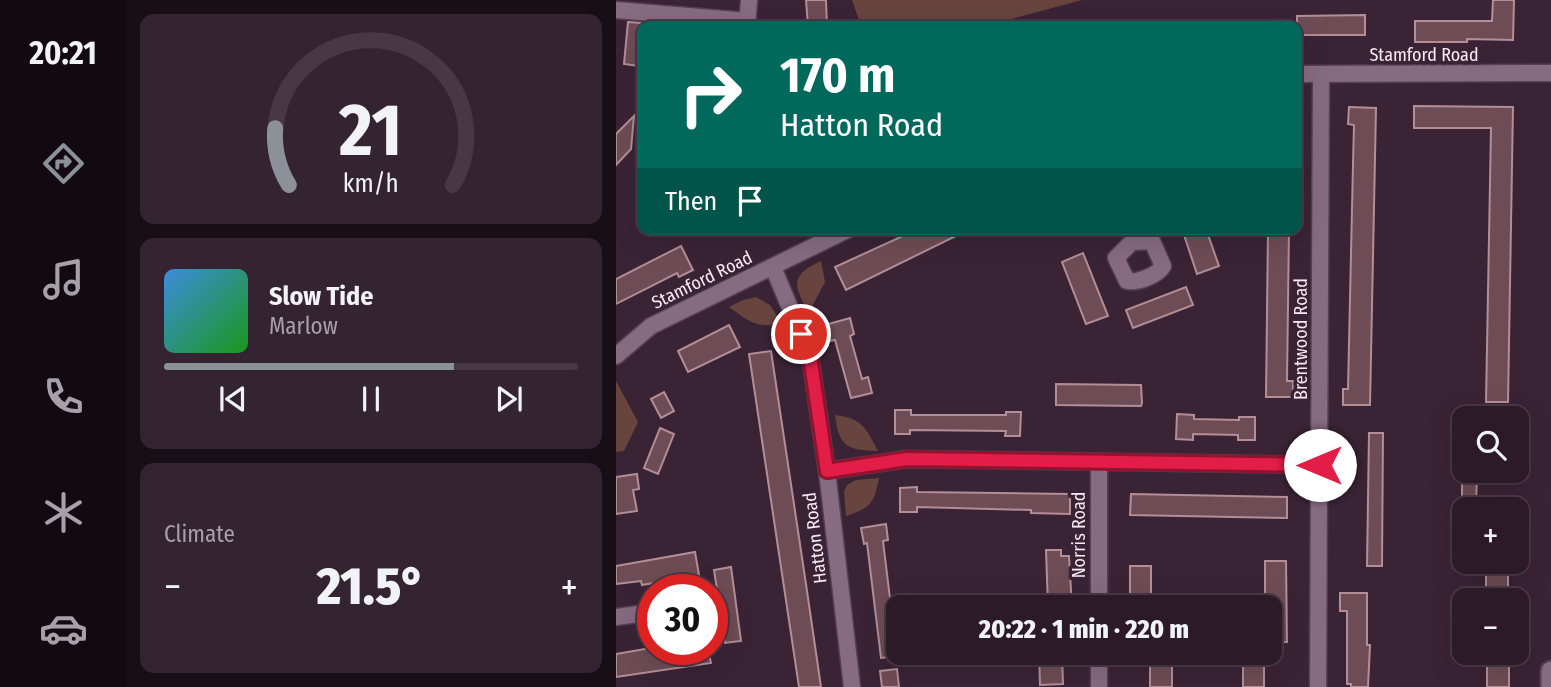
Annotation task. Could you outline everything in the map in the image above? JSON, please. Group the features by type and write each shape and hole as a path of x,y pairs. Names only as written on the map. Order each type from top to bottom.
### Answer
{"street":[{"path":"747,21 749,1"},
{"path":"616,9 721,21"},
{"name":"Stamford Road","path":"1302,74 1551,73"},
{"name":"Brentwood Road","path":"1318,687 1321,75"},
{"name":"Stamford Road","path":"616,356 651,326 837,235"},
{"name":"Hatton Road","path":"773,267 810,356 827,471 852,687"},
{"path":"827,471 907,459 1320,465"},
{"name":"Norris Road","path":"1098,463 1099,595"},
{"path":"616,617 637,614"},
{"path":"1099,665 1099,687"},
{"path":"1551,671 1551,687"}],"shaded area":[{"path":"852,0 1082,0 1004,21 859,21"},
{"path":"821,261 825,282 809,312 799,295 797,282 804,271"},
{"path":"756,297 770,305 782,324 753,323 729,307"},
{"path":"616,381 638,422 624,451 616,452"},
{"path":"835,415 844,416 862,426 878,451 846,445 839,434"},
{"path":"879,478 870,503 846,516 844,492 847,485 856,480"}],"building":[{"path":"806,0 826,0 827,21 808,21"},
{"path":"1493,0 1514,0 1513,40 1415,42 1415,21 1492,21"},
{"path":"1365,15 1365,35 1302,35 1302,21 1297,21 1297,16"},
{"path":"628,22 637,23 637,66 624,64"},
{"path":"1414,106 1513,107 1508,402 1486,402 1491,128 1414,128"},
{"path":"1349,107 1376,108 1370,405 1343,405 1343,389 1348,389 1354,125 1348,124"},
{"path":"634,116 631,149 616,165 616,134"},
{"path":"905,235 958,235 846,290 835,267"},
{"path":"1184,235 1208,235 1219,266 1197,274"},
{"path":"1268,235 1289,235 1287,381 1293,381 1293,397 1266,397"},
{"path":"681,246 693,270 679,277 677,273 616,304 616,279"},
{"path":"1083,253 1108,316 1086,324 1062,262"},
{"path":"1186,287 1193,305 1133,328 1126,310"},
{"path":"850,318 854,334 850,336 862,379 868,377 872,393 851,398 835,340 829,341 825,325"},
{"path":"729,325 740,347 688,372 678,351"},
{"path":"771,351 821,687 799,687 749,354"},
{"path":"1056,384 1141,385 1142,403 1141,406 1056,405"},
{"path":"664,392 674,411 661,418 651,399"},
{"path":"895,410 911,410 911,415 1006,415 1006,412 1021,412 1020,436 1005,436 1006,431 910,430 910,434 895,434"},
{"path":"1177,414 1194,415 1194,419 1239,420 1239,417 1255,417 1255,440 1238,440 1238,435 1193,434 1193,440 1176,439"},
{"path":"660,428 674,434 658,474 644,468"},
{"path":"1369,433 1383,433 1382,566 1367,566"},
{"path":"637,474 639,489 633,490 637,511 616,514 616,477"},
{"path":"1462,483 1477,483 1476,497 1462,497"},
{"path":"917,487 917,492 1070,494 1070,514 1031,513 1031,510 917,507 917,512 900,512 900,488"},
{"path":"1131,494 1287,497 1287,518 1130,515"},
{"path":"886,524 888,540 883,541 890,595 886,595 886,657 881,658 867,543 864,544 861,528"},
{"path":"1046,550 1061,550 1061,556 1069,556 1071,595 1048,595"},
{"path":"695,552 699,574 637,574 637,581 616,584 616,566"},
{"path":"1265,561 1286,561 1287,642 1282,642 1282,595 1265,595"},
{"path":"1130,566 1151,566 1151,595 1130,595"},
{"path":"731,567 741,641 728,643 728,574 715,574 714,570"},
{"path":"1486,574 1508,574 1508,588 1486,588"},
{"path":"1340,593 1367,593 1367,645 1370,645 1368,687 1351,687 1351,684 1347,684 1347,611 1340,611"},
{"path":"637,650 637,665 697,665 616,677 616,654"},
{"path":"1039,665 1062,665 1063,684 1040,685"},
{"path":"1150,665 1172,665 1172,687 1150,687"},
{"path":"1243,665 1264,665 1264,687 1243,687"},
{"path":"1487,665 1509,665 1509,687 1487,687"},
{"path":"897,669 899,687 882,687 880,671"}],"route":[{"path":"801,334 810,356 827,471 907,459 1320,465"}]}
